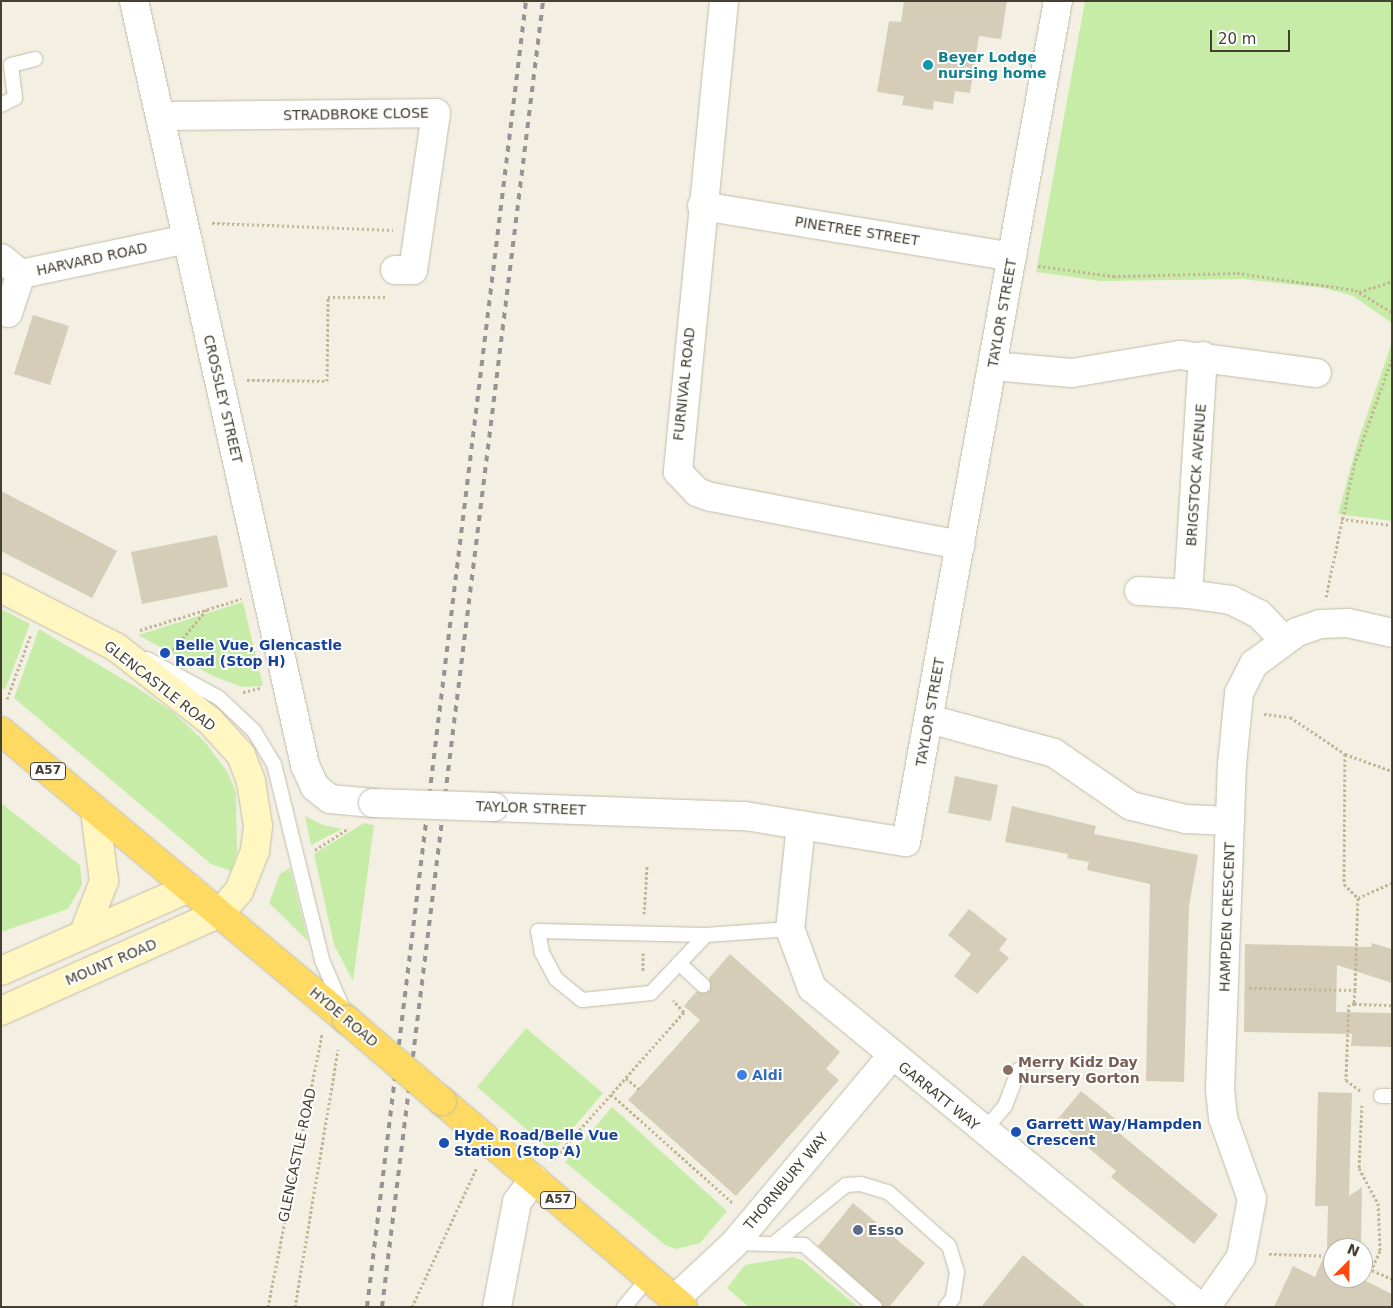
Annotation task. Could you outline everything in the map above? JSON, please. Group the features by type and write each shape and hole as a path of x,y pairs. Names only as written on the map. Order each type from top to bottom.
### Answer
{"highway":[{"name":"HYDE ROAD","path":"1,731 338,1012 679,1303"}],"main road":[{"name":"GLENCASTLE ROAD","path":"1,588 124,640 210,721 241,755 252,781 258,826 255,851 239,891 220,913"},
{"path":"83,935 104,881 95,811"},
{"path":"1,970 189,888"},
{"name":"MOUNT ROAD","path":"1,1012 14,999 220,913"}],"street":[{"name":"CROSSLEY STREET","path":"134,1 305,765 321,794"},
{"name":"FURNIVAL ROAD","path":"724,1 702,206 678,472 697,492 711,497 960,545"},
{"name":"TAYLOR STREET","path":"321,794 341,801 373,803 745,816 906,842 1058,1"},
{"name":"STRADBROKE CLOSE","path":"160,116 436,113 413,270 395,270"},
{"name":"PINETREE STREET","path":"702,206 1012,259"},
{"name":"HARVARD ROAD","path":"11,266 186,231"},
{"path":"5,319 11,266"},
{"path":"993,366 1072,373 1162,356 1203,356 1317,373"},
{"name":"BRIGSTOCK AVENUE","path":"1188,594 1203,356"},
{"path":"1139,591 1188,594 1231,600 1259,614 1283,639"},
{"name":"HAMPDEN CRESCENT","path":"1206,1307 1241,1257 1252,1200 1223,1118 1224,988 1230,821 1239,693 1254,664 1283,639 1327,622 1356,623 1392,633"},
{"path":"929,719 1054,753 1131,806 1186,819 1230,821"},
{"name":"GARRATT WAY","path":"801,825 790,929 812,988 891,1057 1200,1307"},
{"name":"THORNBURY WAY","path":"679,1303 734,1244 891,1057"},
{"path":"497,1307 517,1202 534,1180"}],"lane":[{"path":"1,105 15,98 11,65 35,59"},
{"path":"124,640 161,665 219,698 254,731 274,764 322,960 338,1012"},
{"path":"706,935 651,993 582,1000 556,979 542,953 538,931 706,935 790,929"},
{"path":"679,963 703,984"},
{"path":"983,1132 1004,1106 1019,1070"},
{"path":"776,1242 846,1186 861,1184 888,1192 948,1246 957,1272 953,1298 946,1307"},
{"path":"734,1244 776,1242 804,1245 875,1307"},
{"path":"624,1307 648,1278"}],"path":[{"path":"186,231 395,230 395,270 398,297 328,298 327,381 242,380 220,384"},
{"path":"1012,259 1113,276 1237,273 1359,292 1392,312"},
{"path":"1359,292 1392,281"},
{"path":"1327,622 1326,602 1341,519 1354,466 1392,358"},
{"path":"1341,519 1392,526"},
{"path":"124,640 207,608 266,592"},
{"path":"168,658 207,608"},
{"path":"7,699 34,625"},
{"path":"235,693 268,687"},
{"path":"1238,711 1290,717 1345,754 1392,771"},
{"path":"1345,754 1344,884 1358,898 1354,1004"},
{"path":"310,852 354,825"},
{"path":"644,920 647,866"},
{"path":"1358,898 1392,883"},
{"path":"1224,988 1354,990"},
{"path":"553,1160 684,1012 672,1001 677,996"},
{"path":"1373,1266 1380,1251 1378,1203 1359,1168 1362,1092 1346,1080 1349,1004 1392,1005"},
{"name":"GLENCASTLE ROAD","path":"268,1307 338,1012"},
{"path":"295,1307 338,1050"},
{"path":"626,1078 639,1089"},
{"path":"611,1094 741,1210"},
{"path":"412,1307 477,1166"},
{"path":"1265,1254 1323,1256"},
{"path":"1373,1271 1392,1280"}],"green space":[{"path":"1085,1 1392,1 1392,323 1353,296 1324,288 1243,279 1101,281 1036,272"},
{"path":"1392,342 1392,521 1338,514 1358,441"},
{"path":"243,602 263,686 242,687 213,676 138,635"},
{"path":"1,609 30,624 5,690 1,687"},
{"path":"39,629 136,687 173,712 205,742 228,773 236,792 237,852 231,871 211,864 14,698"},
{"path":"1,803 80,865 82,885 68,909 1,932"},
{"path":"305,816 323,825 342,829 311,845"},
{"path":"364,823 374,825 353,981 334,945 314,854"},
{"path":"290,868 308,941 269,903 280,874"},
{"path":"526,1028 603,1093 553,1152 477,1087"},
{"path":"612,1107 727,1211 700,1243 676,1249 665,1245 565,1162"},
{"path":"793,1257 803,1261 858,1307 749,1307 727,1288 745,1265"}],"building":[{"name":"Beyer Lodge nursing home","path":"904,1 1007,1 1001,39 979,36 970,93 955,91 953,104 934,101 933,110 902,105 904,96 877,92 889,21 901,22"},
{"path":"33,315 69,326 50,385 14,374"},
{"path":"1,491 117,551 92,598 1,551"},
{"path":"217,535 228,587 142,604 131,552"},
{"path":"955,776 998,785 991,821 948,813"},
{"path":"1012,806 1096,826 1094,834 1198,855 1189,906 1184,1082 1146,1081 1150,884 1087,870 1089,862 1067,858 1068,854 1005,842"},
{"path":"969,909 1007,939 999,950 1009,958 977,994 954,976 971,954 948,935"},
{"path":"1372,943 1392,949 1392,983 1337,965 1336,1012 1392,1013 1392,1047 1351,1046 1352,1034 1244,1032 1245,944 1371,947"},
{"name":"Aldi","path":"730,954 840,1052 826,1069 839,1080 736,1196 628,1100 700,1020 684,1006 697,991 710,991 709,978"},
{"path":"1081,1091 1123,1125 1118,1132 1218,1215 1194,1244 1111,1177 1116,1171 1056,1121"},
{"path":"1318,1092 1352,1093 1349,1196 1362,1187 1361,1238 1327,1238 1328,1206 1315,1206"},
{"name":"Esso","path":"853,1203 925,1263 889,1307 884,1307 818,1246"},
{"path":"1023,1255 1086,1307 981,1307"},
{"path":"1323,1258 1323,1288 1373,1288 1373,1284 1392,1294 1392,1307 1274,1307 1293,1266 1315,1277"}],"railway":[{"path":"367,1307 526,1"},
{"path":"382,1307 543,1"}],"place":[{"name":"Beyer Lodge nursing home","path":"928,65"},
{"name":"Belle Vue, Glencastle Road (Stop H)","path":"165,653"},
{"name":"Merry Kidz Day Nursery Gorton","path":"1008,1070"},
{"name":"Aldi","path":"742,1075"},
{"name":"Garrett Way/Hampden Crescent","path":"1016,1132"},
{"name":"Hyde Road/Belle Vue Station (Stop A)","path":"444,1143"},
{"name":"Esso","path":"858,1230"}]}
